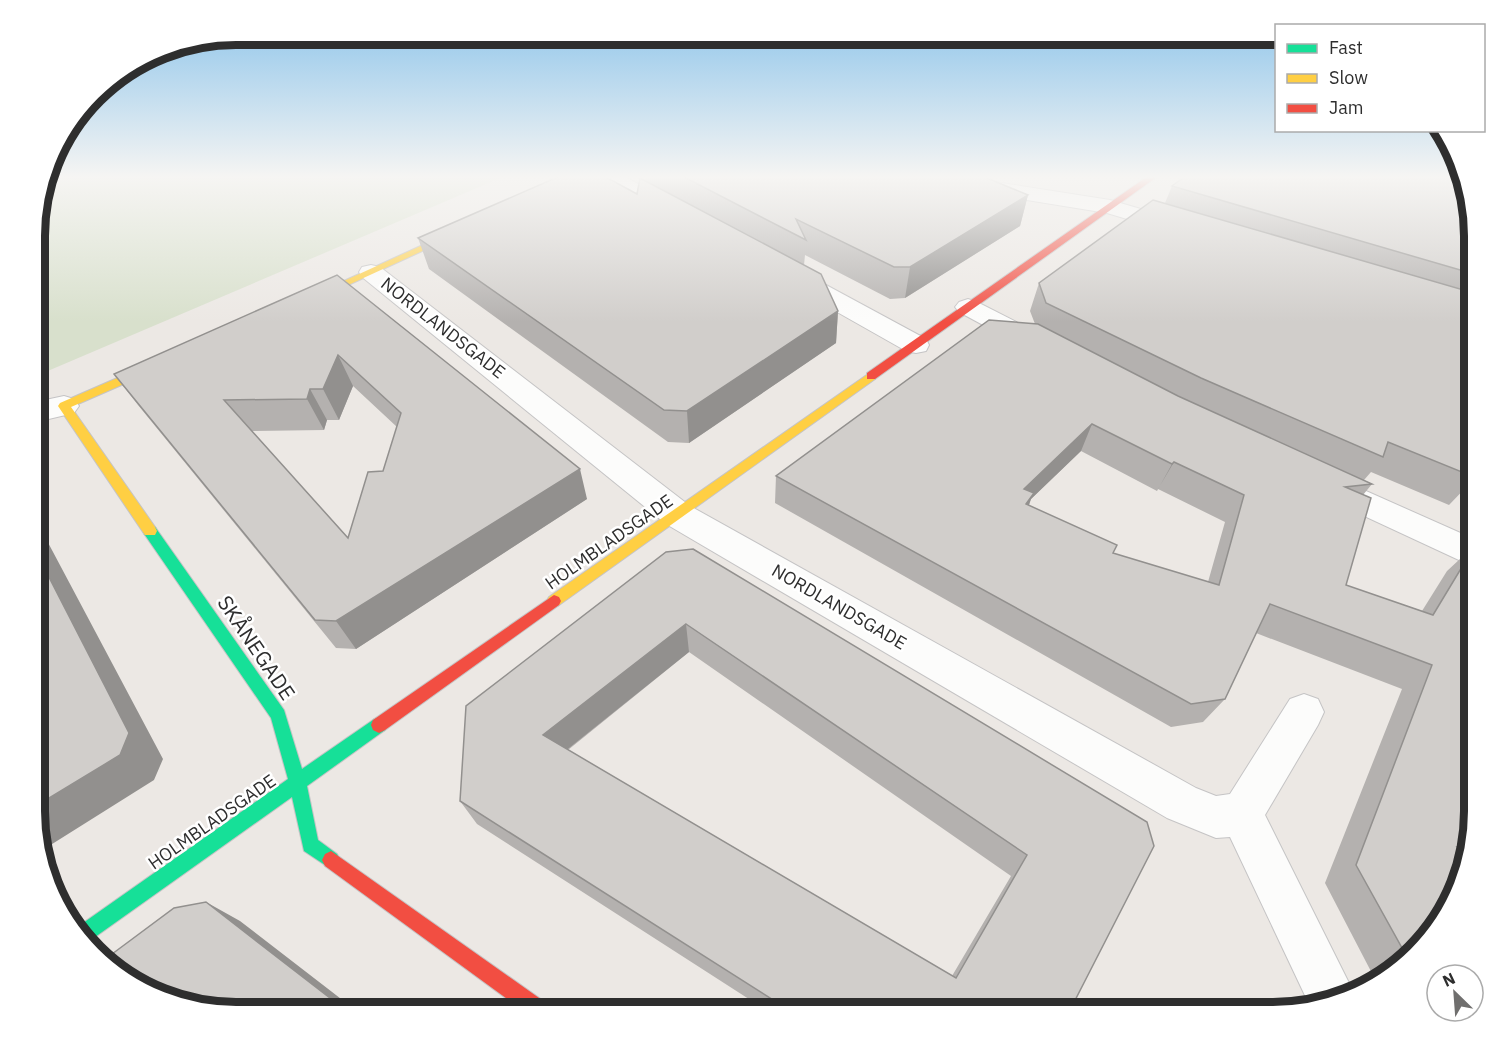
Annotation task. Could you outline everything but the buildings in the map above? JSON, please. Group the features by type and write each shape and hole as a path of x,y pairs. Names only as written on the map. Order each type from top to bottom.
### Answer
{"street":[{"path":"294,305 474,225"},
{"name":"HOLMBLADSGADE","path":"88,931 1085,225"},
{"path":"1169,225 1196,233"},
{"path":"771,265 916,345"},
{"name":"NORDLANDSGADE","path":"371,272 678,515 1182,803 1216,817 1242,814"},
{"path":"968,307 1054,352"},
{"path":"50,409 173,358"},
{"name":"SKÅNEGADE","path":"50,409 278,715 298,784 310,845 528,1002"},
{"path":"1303,475 1464,549"},
{"path":"1304,712 1242,814 1329,993"}],"green space":[{"path":"46,225 390,225 45,372"}],"traffic: fast":[{"path":"150,531 278,715 298,784 310,845 331,860"},
{"path":"88,931 379,725"}],"traffic: slow":[{"path":"305,301 463,230"},
{"path":"150,531 64,406 161,363"},
{"path":"554,601 871,376"}],"traffic: jam":[{"path":"871,376 1085,225"},
{"path":"379,725 554,601"},
{"path":"331,860 528,1002"}]}
